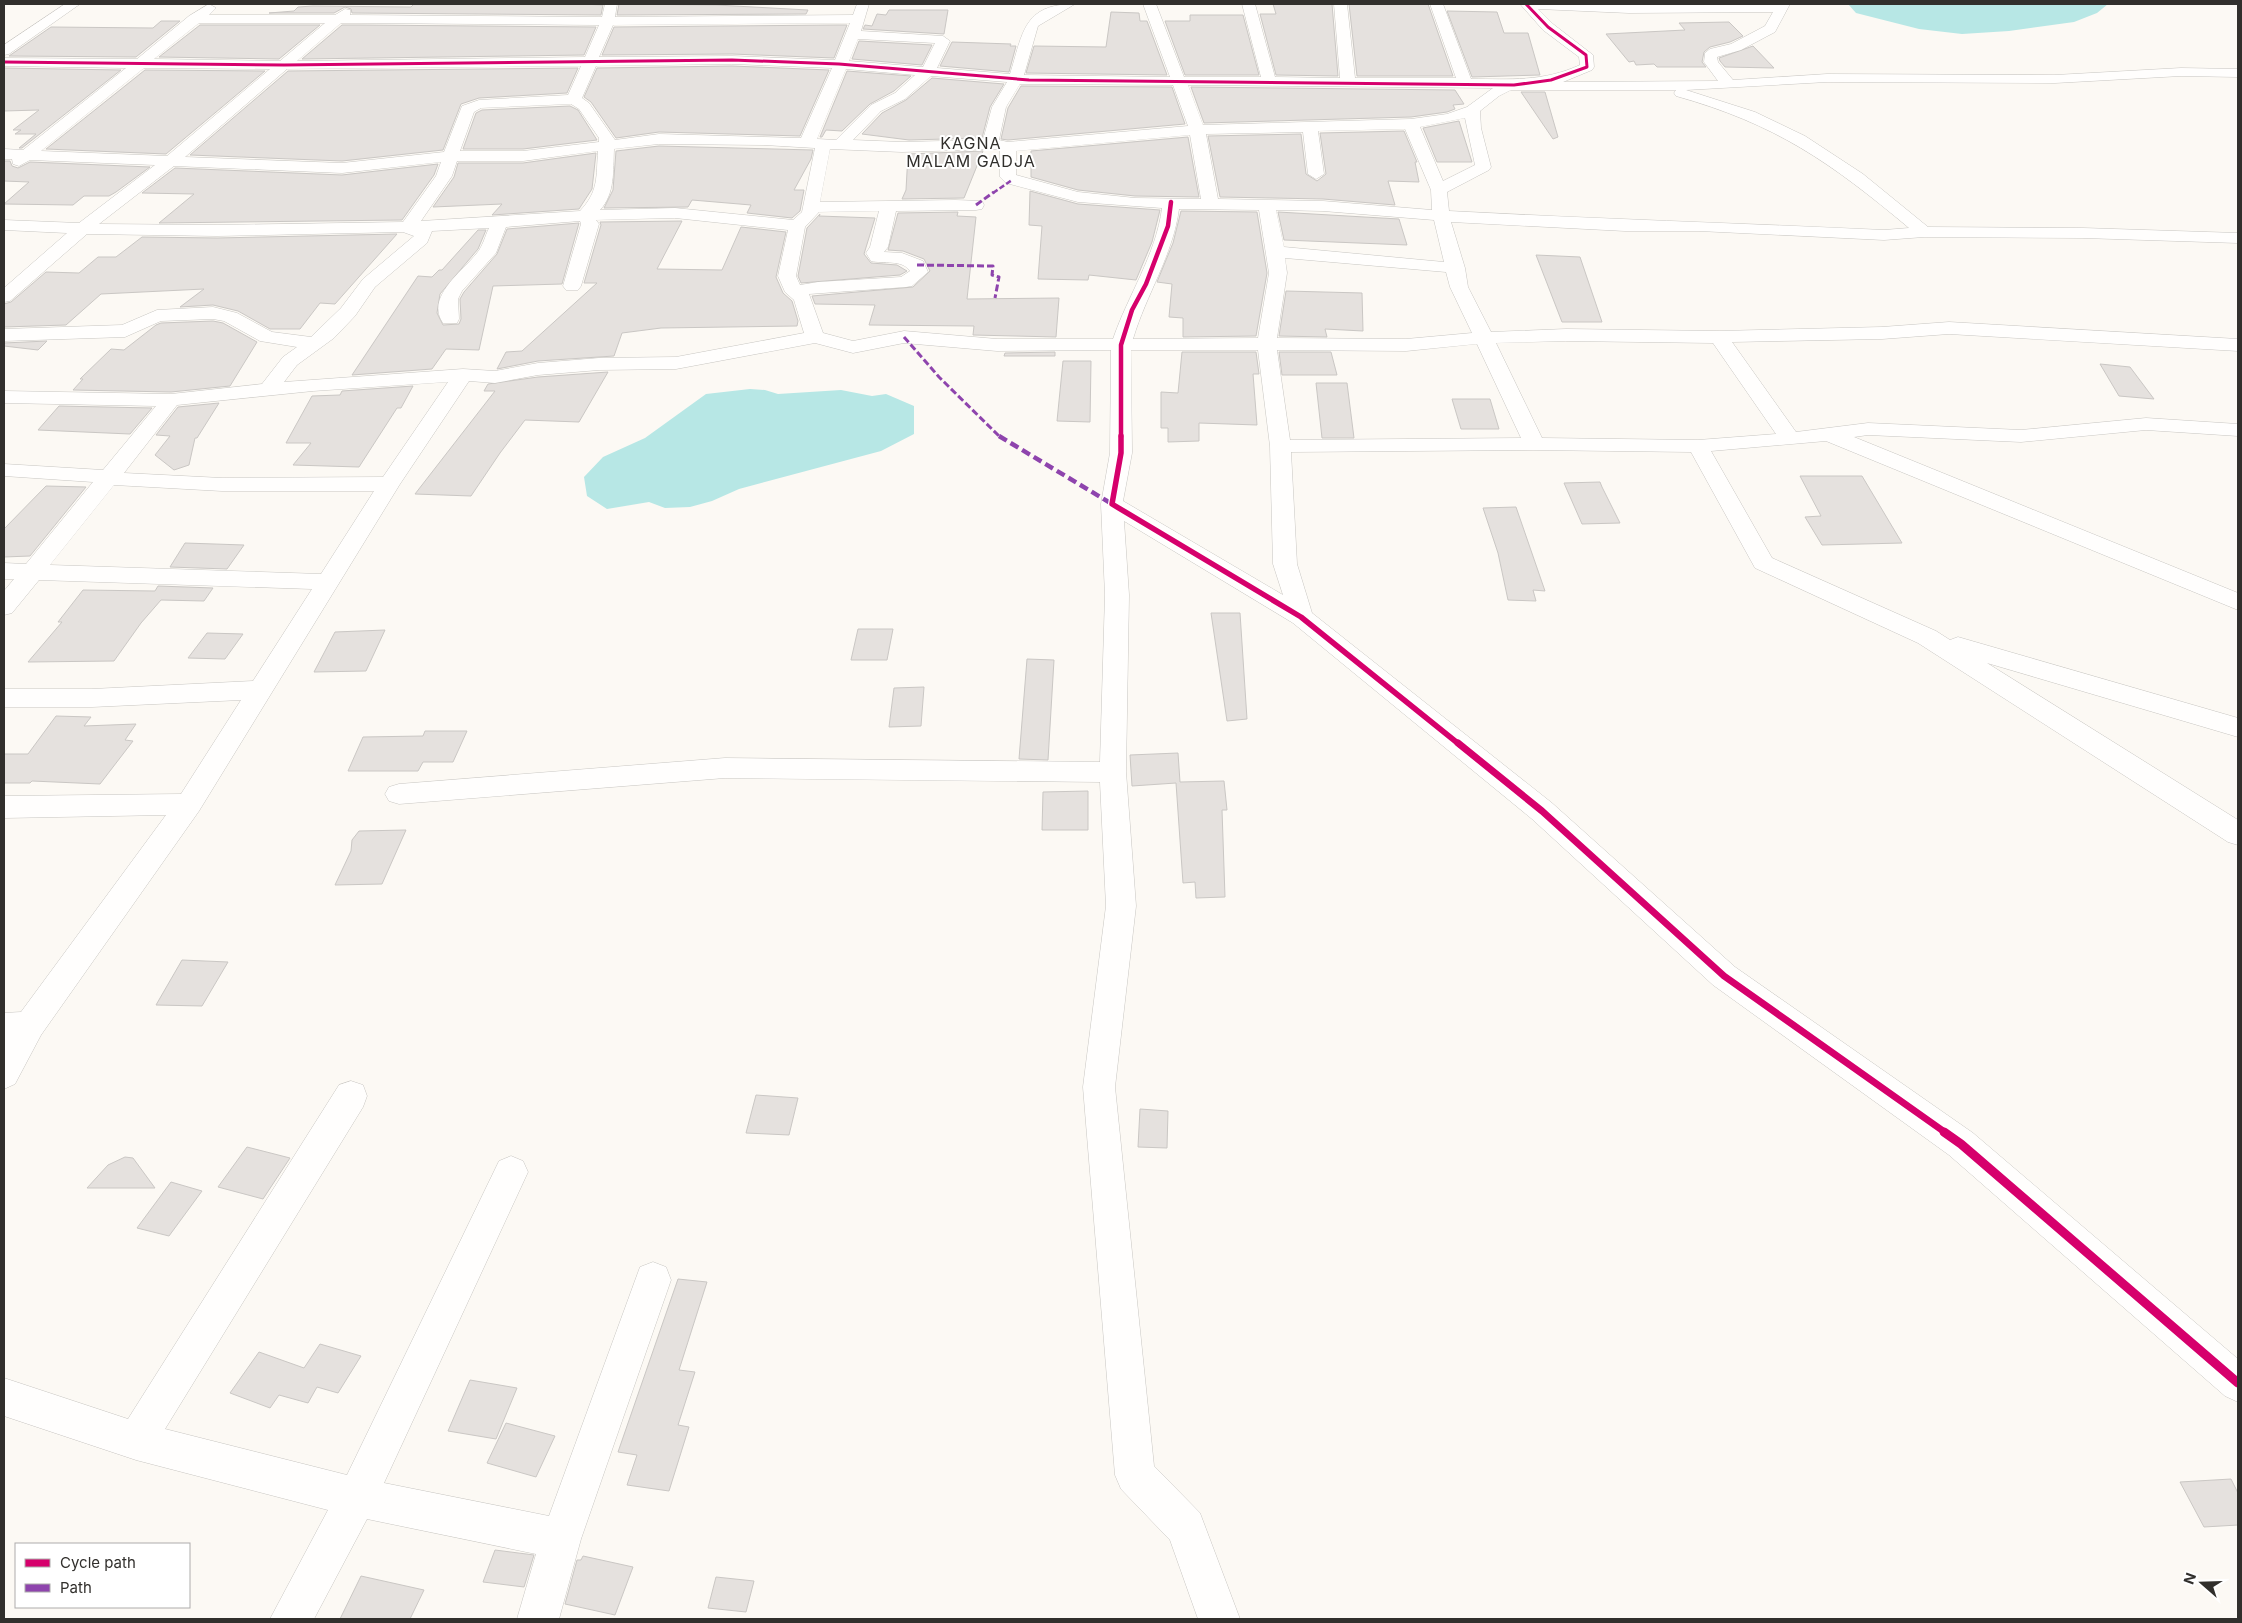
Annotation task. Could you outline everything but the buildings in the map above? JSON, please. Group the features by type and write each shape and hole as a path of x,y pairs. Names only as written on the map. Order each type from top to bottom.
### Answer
{"street":[{"path":"4,50 73,4"},
{"path":"4,172 214,4"},
{"path":"4,297 82,229 169,162 356,4"},
{"path":"574,99 608,21 611,4"},
{"path":"815,336 802,297 794,292 787,276 797,226 810,212 839,64 863,4"},
{"path":"990,144 999,107 1016,79 1032,24 1046,14 1070,4"},
{"path":"1150,4 1197,130 1210,203"},
{"path":"1249,4 1269,80"},
{"path":"1342,4 1348,83"},
{"path":"1437,4 1466,84"},
{"path":"1510,4 1626,7 1783,6 1770,29 1736,48 1710,56 1711,62 1729,85"},
{"path":"4,154 342,168 451,156 523,156 659,139 764,140 902,147 990,144 1008,147 1197,130 1411,124 1450,118 1472,110 1494,93 1509,86 1545,83 1569,76 1587,66 1586,56 1548,27 1526,4"},
{"path":"194,19 340,18 755,22 856,19"},
{"path":"732,60 755,22"},
{"path":"823,144 876,108 900,96 928,71 943,43 942,40 852,35"},
{"path":"4,62 284,65 732,60 839,64 1016,79 1178,82 1269,80 1348,83 1489,83 1509,86 1729,85 1827,78 2055,79 2182,72 2238,73"},
{"path":"4,74 23,62"},
{"path":"1655,86 1740,112 1815,147 1871,187 1924,232"},
{"path":"408,227 441,182 467,110 473,105 574,99 584,106 607,138 604,185 599,201 585,216"},
{"path":"1439,190 1483,167 1473,128 1472,110"},
{"path":"1411,124 1439,190 1441,216 1456,268 1459,287 1534,444"},
{"path":"1310,128 1316,174"},
{"path":"1008,147 1008,177 1012,180 1078,198 1135,202 1323,206 1441,216 1625,226 1699,226 1884,234 1924,232 2083,233 2238,238"},
{"path":"1171,202 1168,226 1146,284 1132,310 1121,345 1121,453 1112,504 1117,595 1113,772 1121,906 1099,1087 1135,1475 1186,1527 1219,1619"},
{"path":"1266,204 1276,252 1278,273 1267,344 1280,446 1285,564 1301,617"},
{"path":"810,207 853,209 889,205 976,205"},
{"path":"794,292 818,287 906,282 919,272 917,265 902,258 877,257 875,253 879,247 889,205"},
{"path":"4,225 82,229 245,231 499,224 585,216 696,215 797,226"},
{"path":"572,286 590,224 585,216"},
{"path":"450,319 449,299 454,289 487,253 499,224"},
{"path":"268,390 290,361 315,343 348,312 369,283 421,239 424,232 411,231 408,227"},
{"path":"1276,252 1456,268"},
{"path":"4,335 125,331 157,316 184,313 230,317 267,337 315,343"},
{"path":"4,397 171,400 268,390 463,375 495,377 538,369 599,364 639,365 676,363 815,336 853,347 904,337 997,345 1406,345 1484,338 1566,334 1719,337 1882,333 1949,328 2238,345"},
{"path":"1719,337 1790,439"},
{"path":"4,1074 17,1026 189,804 389,484 463,375"},
{"path":"4,606 171,400"},
{"path":"1280,446 1534,444 1698,446 1790,439 1868,430 2021,436 2146,424 2238,430"},
{"path":"1830,434 2238,602"},
{"path":"1698,446 1762,563 1927,637 2238,727"},
{"path":"4,470 36,470 108,479 170,483 389,484"},
{"path":"1112,504 1301,617 1542,811 1724,976 1961,1144 2238,1383"},
{"path":"4,571 329,582"},
{"path":"1927,637 2238,834"},
{"path":"4,698 92,698 261,690"},
{"path":"399,794 725,768 1113,772"},
{"path":"4,807 189,804"},
{"path":"136,1441 351,1096"},
{"path":"291,1619 357,1497 511,1172"},
{"path":"538,1619 561,1539 653,1280"},
{"path":"4,1397 136,1441 357,1497 561,1539"}],"water":[{"path":"1848,4 2108,4 2097,13 2074,22 2009,31 1962,34 1919,29 1856,13"},
{"path":"750,389 765,390 778,394 841,390 872,396 886,394 914,406 914,434 881,451 739,489 712,501 690,507 665,508 649,502 607,509 587,496 584,477 603,457 645,438 706,394"}],"marked path":[{"path":"976,205 1012,180"},
{"path":"917,265 993,266 992,275 999,277 995,298"},
{"path":"904,337 939,377 1004,441 1112,504"}],"cycle path":[{"path":"4,62 284,65 732,60 839,64 1029,80 1489,83 1514,85 1539,83 1563,77 1587,67 1586,55 1548,27 1526,4"},
{"path":"1171,202 1168,226 1146,284 1132,310 1121,345 1121,453 1112,504 1301,617 1542,811 1724,976 1961,1144 2238,1383"}],"district":[{"name":"KAGNA MALAM GADJA","path":"971,152"}]}
